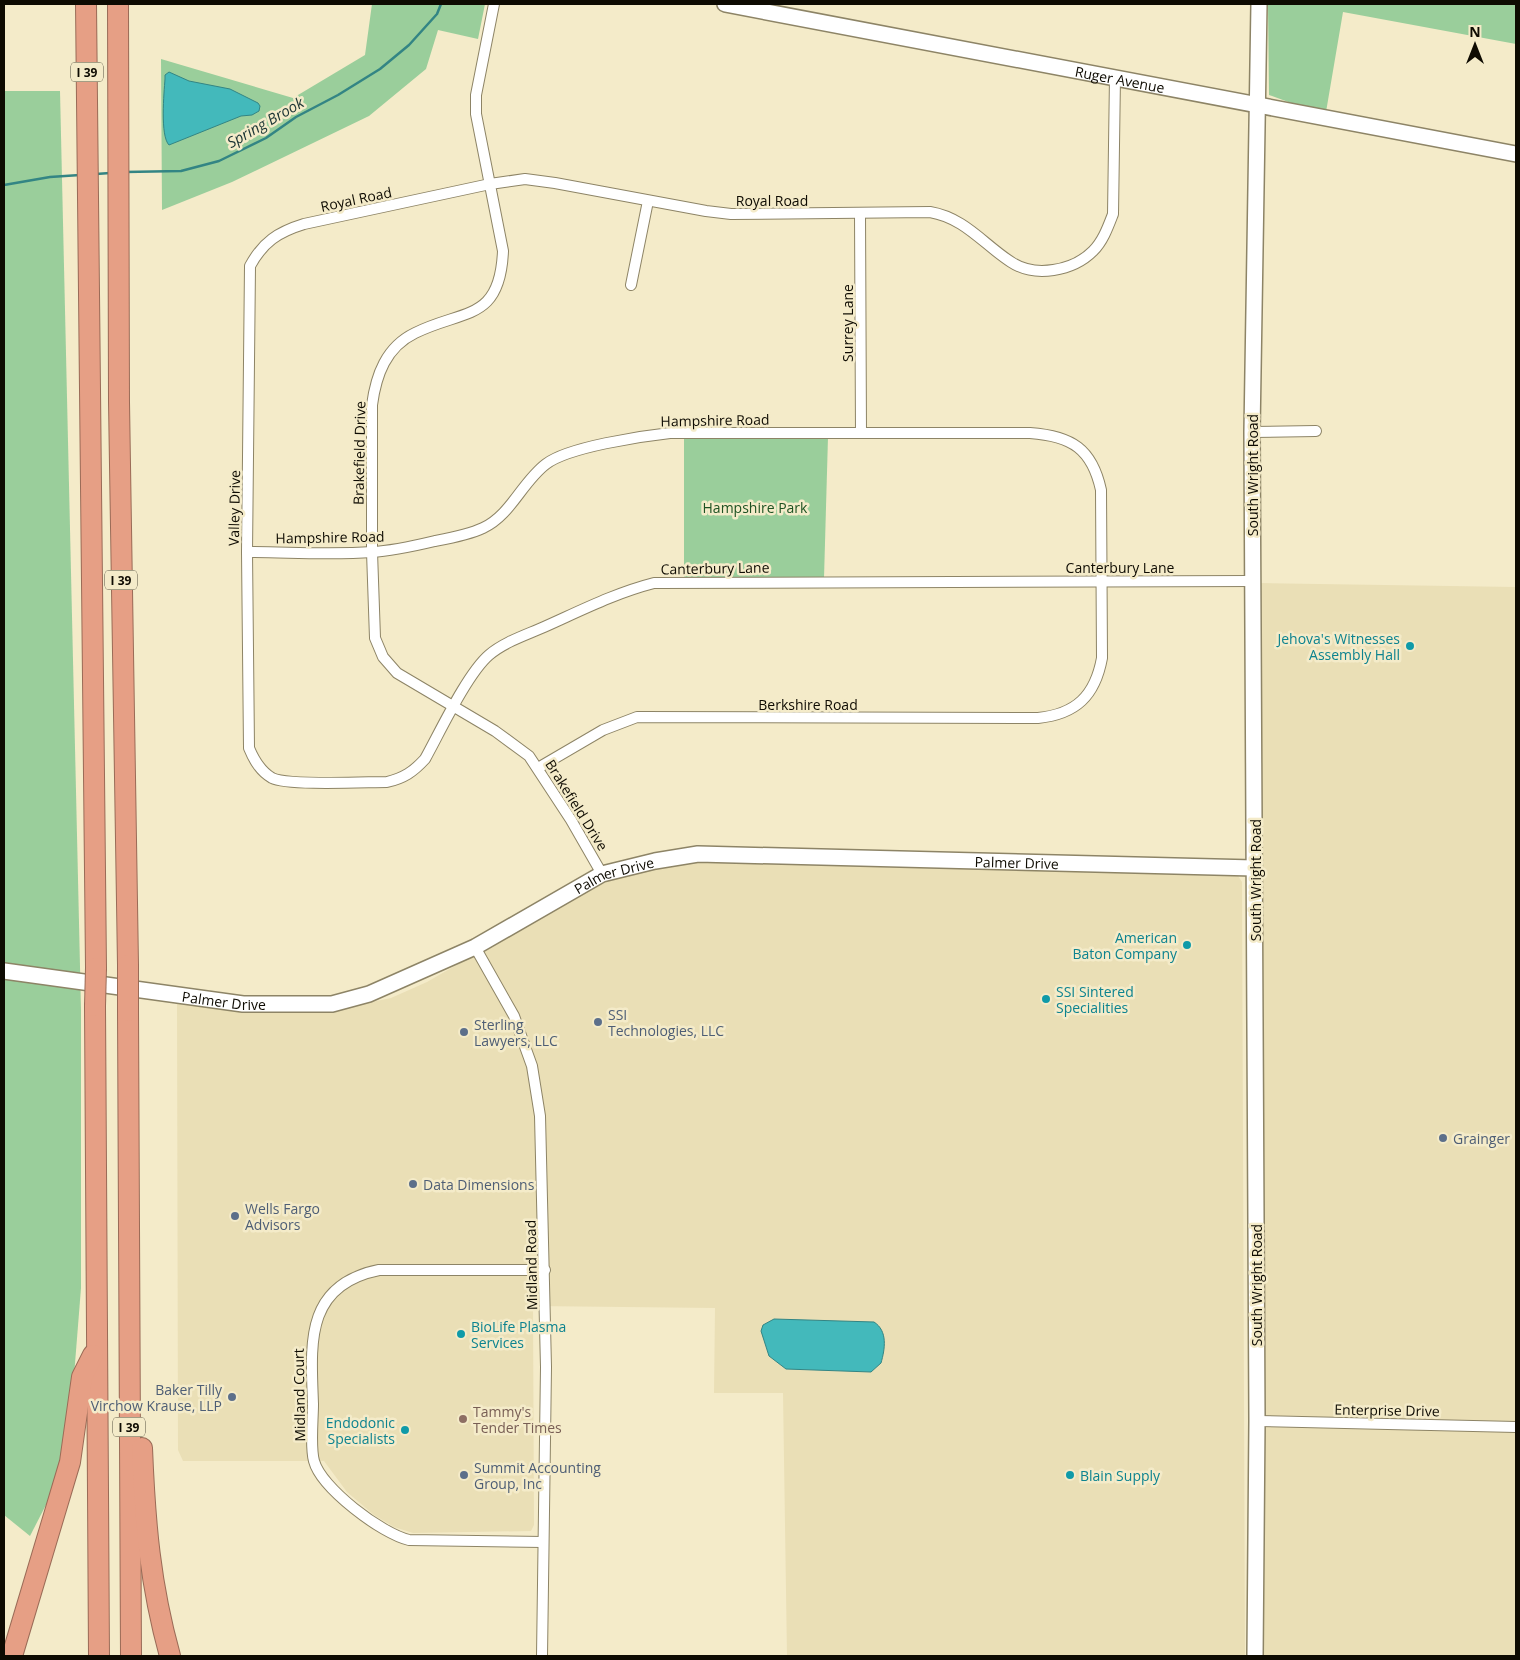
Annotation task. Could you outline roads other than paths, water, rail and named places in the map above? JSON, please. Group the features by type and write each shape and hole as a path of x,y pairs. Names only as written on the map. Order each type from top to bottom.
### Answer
{"highway":[{"name":"I 39","path":"86,4 96,968 96,1349 99,1656"},
{"name":"I 39","path":"118,4 119,402 128,965 128,1413 131,1656"},
{"path":"12,1656 70,1462 82,1377 96,1349"},
{"path":"128,1413 142,1448 147,1542 153,1585 170,1656"}],"street":[{"name":"Brakefield Drive","path":"494,4 476,95 478,130 503,251 502,270 497,286 487,301 473,313 414,333 397,345 384,362 375,382 372,405 372,552 375,638 384,657 397,673 502,736 529,756 602,874"},
{"name":"Ruger Avenue","path":"725,4 759,7 1516,154"},
{"name":"South Wright Road","path":"1255,1656 1257,1420 1252,432 1259,104 1259,4"},
{"name":"Royal Road","path":"263,246 284,230 304,224 490,184 525,179 541,180 731,214 930,212 946,214 962,222 1012,264 1033,270 1055,270 1075,264 1093,251 1106,234 1113,214 1115,77"},
{"path":"631,285 648,200"},
{"name":"Surrey Lane","path":"860,213 861,433"},
{"name":"Valley Drive","path":"262,770 254,760 249,748 247,552 250,266 263,246"},
{"path":"1252,432 1316,431"},
{"name":"Hampshire Road","path":"247,552 372,552 437,541 483,528 499,518 546,464 562,456 582,450 648,436 670,433 1030,433 1050,434 1067,440 1081,449 1091,460 1098,474 1101,490 1101,581"},
{"name":"Canterbury Lane","path":"262,770 281,781 388,782 402,779 415,771 425,759 476,670 489,655 505,645 625,592 654,583 675,581 1253,581"},
{"name":"Berkshire Road","path":"538,768 603,730 638,717 1053,717 1068,712 1085,699 1099,677 1102,658 1101,581"},
{"name":"Palmer Drive","path":"4,971 243,1004 332,1004 376,991 475,947 602,874 655,861 698,854 1254,868"},
{"name":"Midland Road","path":"475,947 514,1016 532,1066 540,1116 545,1270 546,1396 542,1542 542,1656"},
{"name":"Midland Court","path":"542,1542 409,1540 391,1535 354,1509 335,1491 314,1462 311,1342 319,1312 337,1289 364,1273 379,1270 545,1270"},
{"name":"Enterprise Drive","path":"1257,1420 1516,1427"}],"water":[{"path":"169,72 189,81 230,89 258,103 260,106 259,111 252,115 241,116 169,145 164,133 163,114 165,75"},
{"path":"774,1319 874,1322 882,1330 883,1335 884,1352 881,1363 871,1372 786,1369 769,1356 761,1331 763,1325"}],"waterway":[{"name":"Spring Brook","path":"125,172 181,171 219,161 266,138 296,117 338,95 380,69 409,45 437,14 441,4"},
{"name":"Spring Brook","path":"96,174 110,173"},
{"name":"Spring Brook","path":"4,185 50,177 80,175"}],"place":[{"name":"Jehova's Witnesses Assembly Hall","path":"1410,646"},
{"name":"American Baton Company","path":"1187,945"},
{"name":"SSI Sintered Specialities","path":"1046,999"},
{"name":"SSI Technologies, LLC","path":"598,1022"},
{"name":"Sterling Lawyers, LLC","path":"464,1032"},
{"name":"Grainger","path":"1443,1138"},
{"name":"Data Dimensions","path":"413,1184"},
{"name":"Wells Fargo Advisors","path":"235,1216"},
{"name":"BioLife Plasma Services","path":"461,1334"},
{"name":"Baker Tilly Virchow Krause, LLP","path":"232,1397"},
{"name":"Tammy's Tender Times","path":"463,1419"},
{"name":"Endodonic Specialists","path":"405,1430"},
{"name":"Summit Accounting Group, Inc","path":"464,1475"},
{"name":"Blain Supply","path":"1070,1475"}],"park label":[{"name":"Hampshire Park","path":"755,507"}]}
